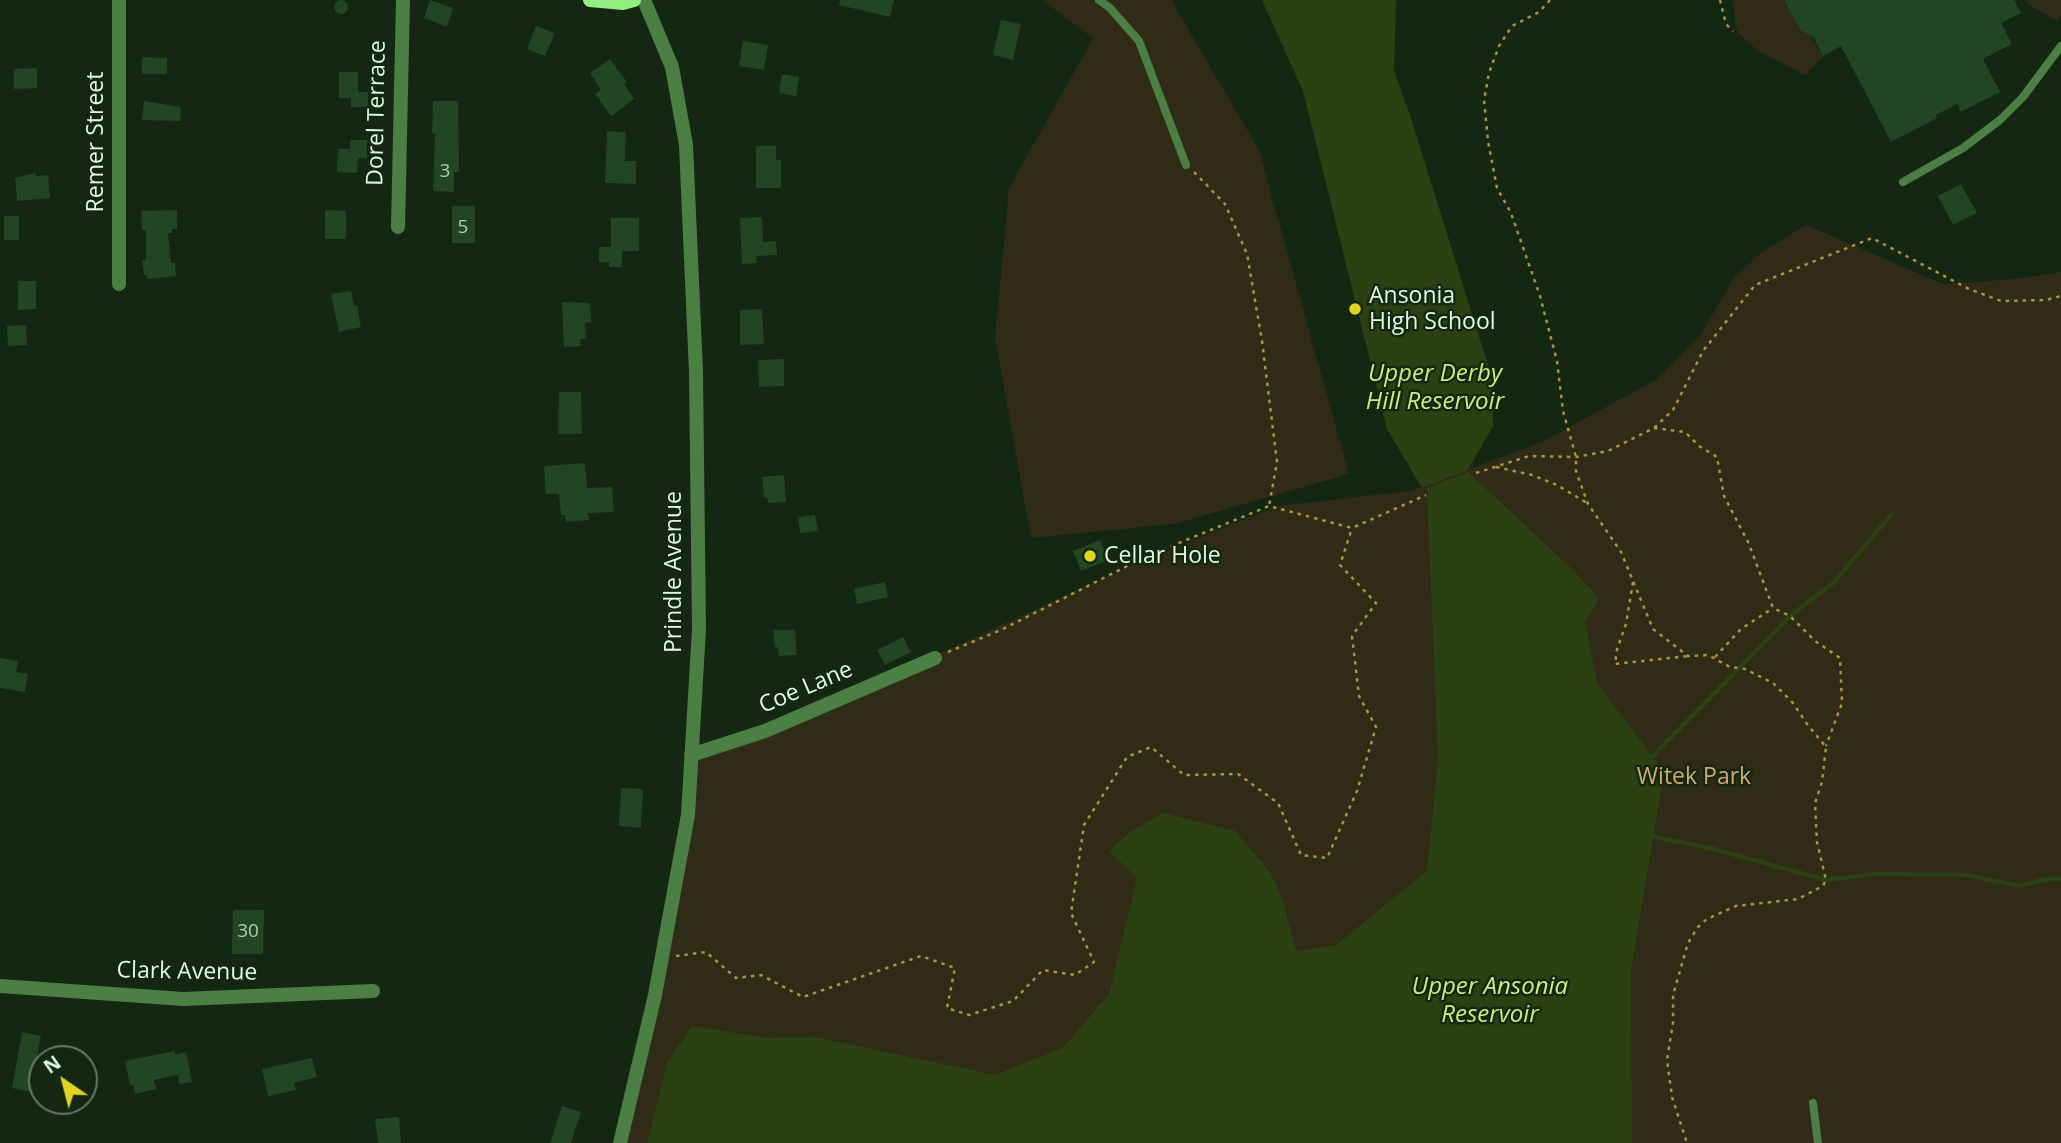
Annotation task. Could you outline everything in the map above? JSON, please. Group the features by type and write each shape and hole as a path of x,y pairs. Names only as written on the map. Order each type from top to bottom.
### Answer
{"main road":[{"path":"590,0 623,3 634,0"}],"street":[{"name":"Remer Street","path":"119,0 119,284"},
{"name":"Dorel Terrace","path":"398,228 403,0"},
{"name":"Prindle Avenue","path":"620,1143 662,958 688,815 699,603 696,372 686,145 672,67 644,0"},
{"name":"Coe Lane","path":"691,755 765,731 935,658"},
{"name":"Clark Avenue","path":"0,986 183,999 373,991"}],"lane":[{"path":"1099,0 1110,8 1139,41 1186,165"},
{"path":"1903,182 1963,148 2000,120 2023,97 2061,46"},
{"path":"1813,1103 1818,1143"}],"path":[{"path":"1550,0 1539,12 1512,26 1499,46 1489,73 1484,100 1497,188 1511,213 1540,296 1557,361 1563,411 1576,457 1576,471 1588,504 1621,552 1653,629 1688,656"},
{"path":"1720,0 1726,24 1733,31"},
{"path":"1186,165 1225,204 1247,254 1262,341 1277,462 1269,506"},
{"path":"1588,504 1557,485 1532,475 1499,467 1476,472 1529,456 1576,457 1608,451 1654,428 1673,411 1703,351 1755,285 1872,238 1969,289 2001,301 2046,300 2061,296"},
{"path":"1654,428 1685,432 1699,446 1717,457 1724,496 1749,544 1773,608 1790,616 1815,641 1840,658 1842,703 1826,747 1822,782 1815,803 1817,842 1826,880 1823,886 1798,899 1736,906 1707,919 1688,943 1673,995 1667,1060 1672,1097 1687,1143"},
{"path":"935,658 1001,630 1145,556 1269,506 1352,528 1426,495"},
{"path":"662,958 706,952 736,978 761,975 803,998 921,956 955,968 947,1008 969,1015 1013,1001 1043,970 1075,975 1094,962 1071,913 1084,825 1127,757 1151,747 1184,775 1238,774 1278,803 1301,855 1327,858 1357,791 1376,727 1359,696 1352,636 1376,603 1340,565 1352,528"},
{"path":"1633,580 1626,624 1615,664 1708,655 1734,667 1745,668 1773,683 1826,747"},
{"path":"1714,658 1741,629 1773,608"}],"green space":[{"path":"1042,0 1171,0 1259,150 1349,474 1174,524 1031,538 995,338 1009,188 1093,38"},
{"path":"1733,0 1784,0 1800,30 1810,36 1823,56 1806,75 1759,52 1738,33"},
{"path":"2026,0 2061,0 2061,15 2057,21 2028,4"},
{"name":"Witek Park","path":"1806,225 1943,284 2015,279 2061,272 2061,1143 625,1143 696,758 762,735 1121,570 1277,506 1410,491 1542,442 1657,379 1701,334 1734,278 1762,252"}],"water":[{"name":"Upper Derby Hill Reservoir","path":"1262,0 1396,0 1394,71 1492,378 1493,426 1468,470 1422,488 1387,429 1303,91"},
{"name":"Upper Ansonia Reservoir","path":"1468,472 1571,568 1599,598 1585,622 1598,685 1664,772 1631,970 1632,1143 647,1143 667,1063 692,1026 767,1038 815,1037 995,1075 1063,1048 1109,994 1137,878 1109,851 1130,832 1163,813 1235,831 1270,872 1282,898 1296,952 1336,945 1427,871 1438,759 1427,488"}],"building":[{"path":"338,0 344,0 348,7 344,14 338,14 334,10 334,4"},
{"path":"430,0 453,8 447,27 424,18"},
{"path":"840,0 894,0 890,17 839,5"},
{"path":"1784,0 2014,0 2021,13 2001,23 2012,44 1983,59 2000,92 1961,112 1957,104 1936,115 1937,118 1891,142 1841,46 1823,56 1814,38 1800,30"},
{"path":"1001,20 1021,24 1013,60 993,55"},
{"path":"536,26 555,33 545,56 527,49"},
{"path":"743,41 768,45 764,70 739,66"},
{"path":"142,57 167,58 167,74 142,74"},
{"path":"610,59 627,82 624,84 634,99 611,116 595,94 601,90 590,73"},
{"path":"37,68 37,88 14,89 14,69"},
{"path":"339,72 358,72 358,92 368,92 368,107 351,107 351,98 339,98"},
{"path":"782,74 799,77 796,96 779,93"},
{"path":"144,101 181,107 180,121 142,120"},
{"path":"433,101 458,101 459,172 454,172 454,192 433,191"},
{"path":"607,131 626,132 625,161 636,161 636,184 605,183"},
{"path":"350,140 367,140 367,158 358,158 357,173 337,172 338,149 350,149"},
{"path":"756,146 776,146 776,160 781,160 781,188 756,188"},
{"path":"35,173 36,176 48,175 50,198 17,201 15,178"},
{"path":"1961,184 1977,213 1953,225 1938,196"},
{"path":"452,206 475,206 475,243 452,243"},
{"path":"177,210 177,229 168,233 171,263 175,263 176,276 147,279 142,260 146,260 146,230 142,230 141,211"},
{"path":"325,210 346,211 346,239 325,239"},
{"path":"4,216 19,216 19,240 4,240"},
{"path":"762,217 763,242 776,241 777,255 756,256 757,263 742,264 740,218"},
{"path":"611,218 639,218 639,251 622,251 622,267 609,267 609,262 599,262 599,247 611,247"},
{"path":"18,281 36,281 36,309 18,310"},
{"path":"351,291 361,327 339,332 331,294"},
{"path":"562,302 590,303 591,322 585,323 586,339 580,339 581,346 564,347"},
{"path":"762,309 764,344 740,345 740,310"},
{"path":"26,325 27,345 8,346 7,326"},
{"path":"784,359 784,386 759,387 758,360"},
{"path":"559,392 581,392 582,434 558,434"},
{"path":"585,463 587,488 612,487 614,512 588,513 589,520 566,522 565,515 561,515 559,494 546,494 544,466"},
{"path":"784,475 786,502 768,503 767,497 764,497 762,477"},
{"path":"815,515 818,531 800,533 798,517"},
{"name":"Cellar Hole","path":"1100,540 1108,560 1081,571 1073,551"},
{"path":"885,582 888,597 857,604 854,589"},
{"path":"773,630 795,630 797,655 779,656"},
{"path":"903,637 911,652 885,665 877,650"},
{"path":"0,658 18,661 16,672 28,674 25,692 0,688"},
{"path":"621,788 643,789 641,828 619,826"},
{"path":"233,910 264,910 263,954 232,954"},
{"path":"22,1032 41,1036 39,1045 28,1045 28,1092 12,1088"},
{"path":"175,1051 175,1055 186,1052 192,1082 179,1084 178,1075 154,1080 156,1089 135,1094 133,1085 130,1085 125,1061"},
{"path":"312,1058 317,1077 294,1083 296,1090 268,1096 262,1069"},
{"path":"562,1106 581,1112 571,1143 550,1143"},
{"path":"399,1117 401,1143 378,1143 375,1119"}],"waterway":[{"path":"1649,760 1790,616 1833,583 1891,515"},
{"path":"1650,836 1710,848 1826,880 1874,874 1967,875 2019,886 2046,879 2061,879"}],"place":[{"name":"Ansonia High School","path":"1355,309"},
{"name":"Cellar Hole","path":"1090,556"}]}
